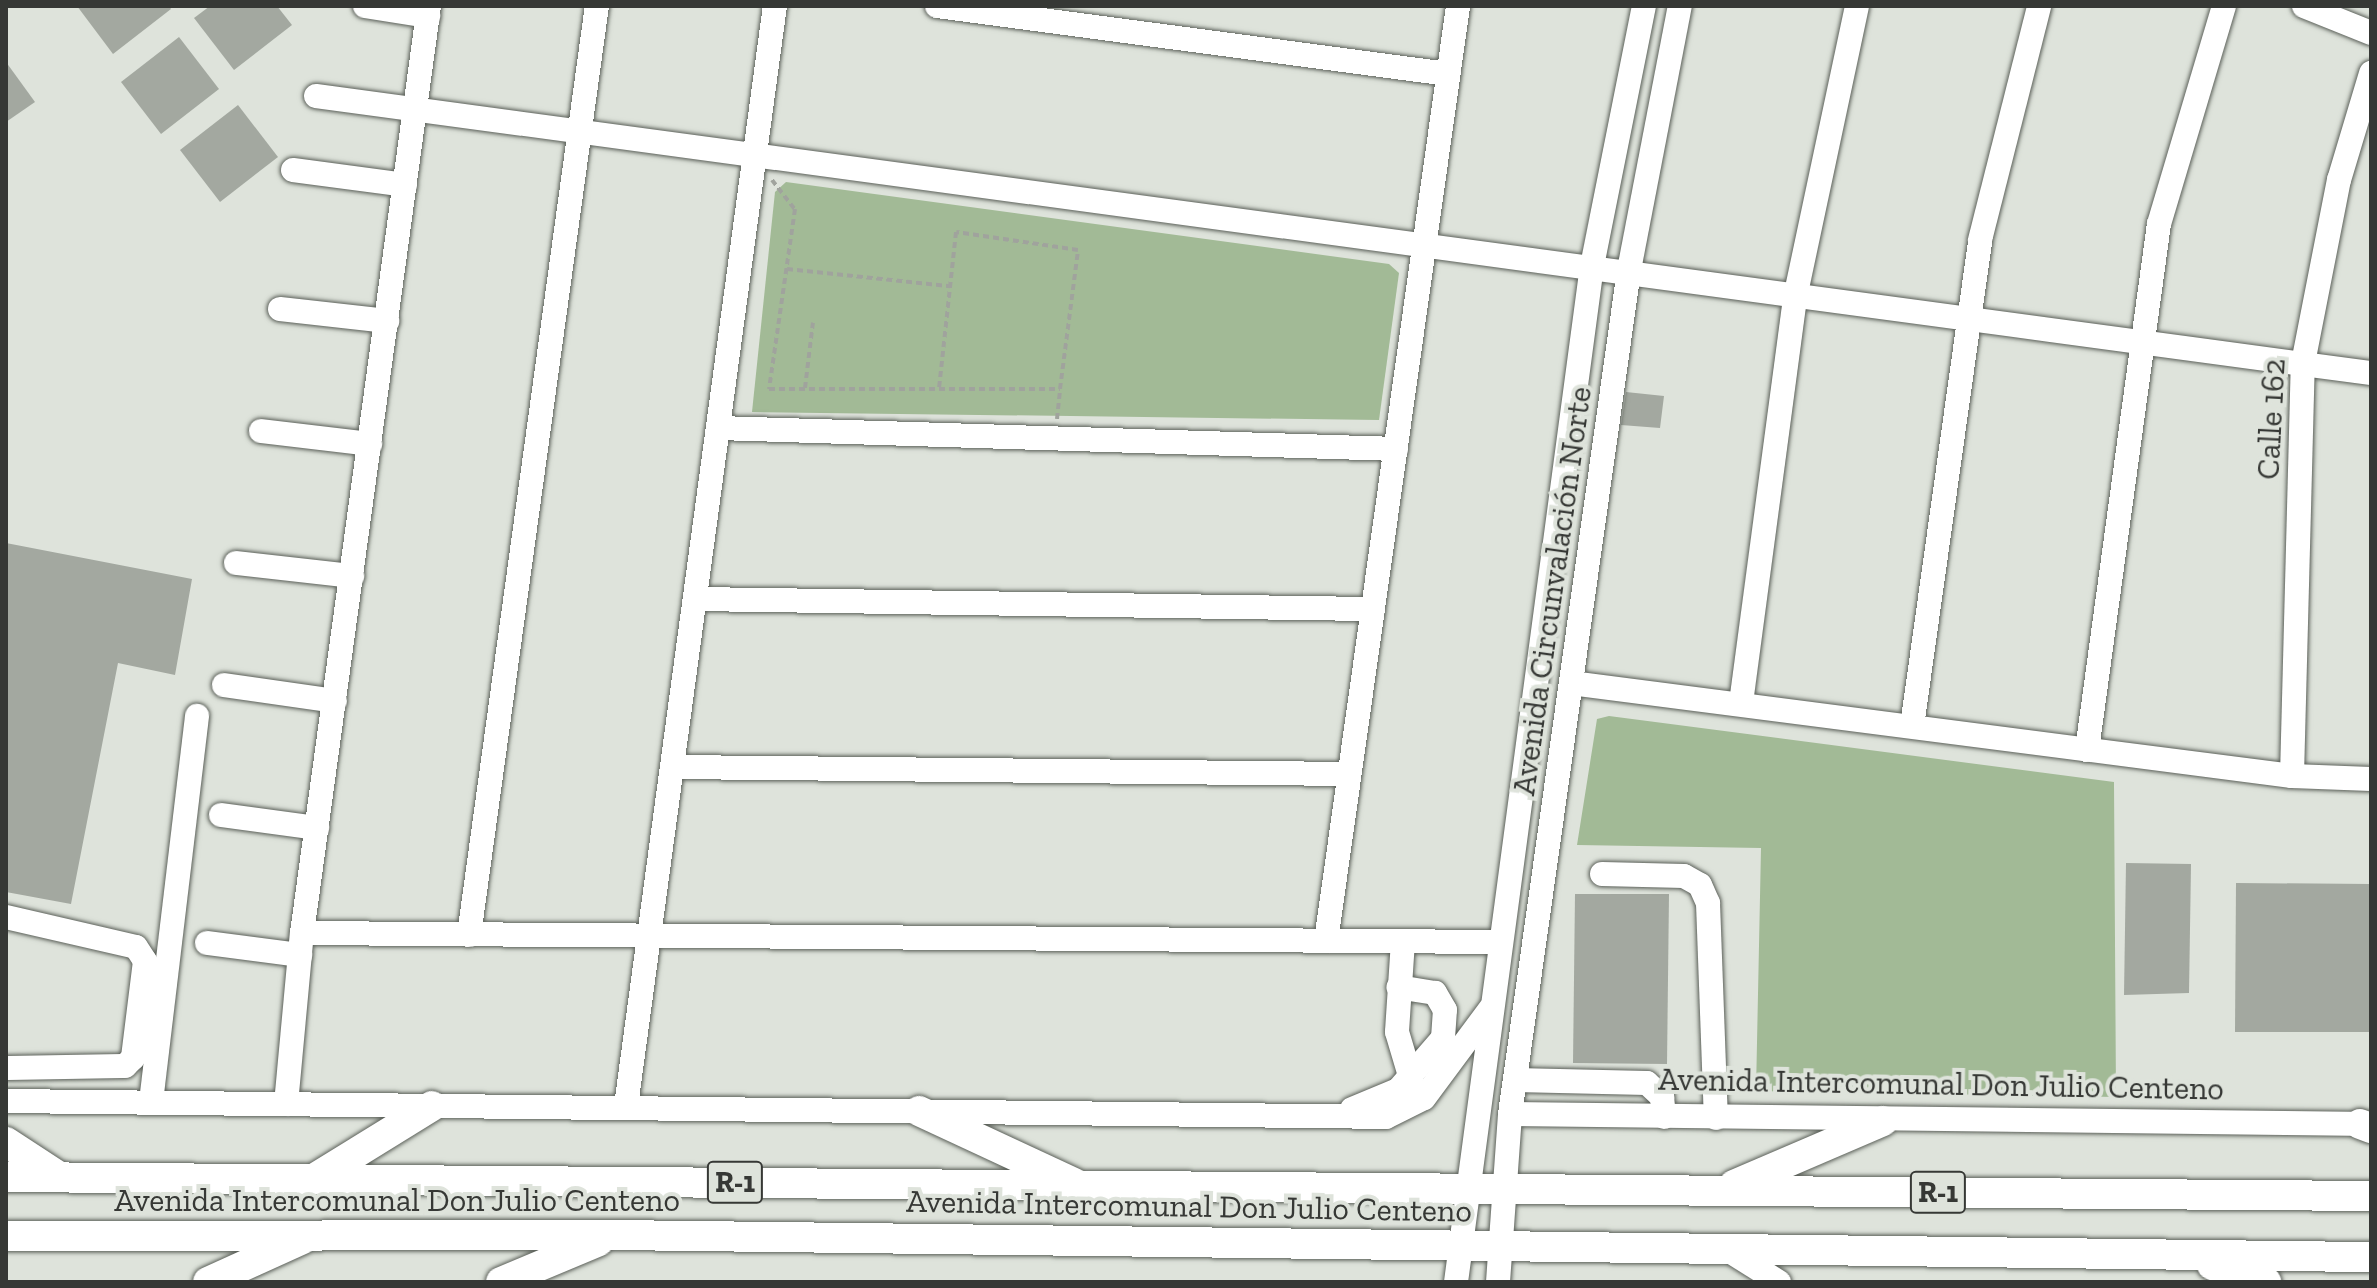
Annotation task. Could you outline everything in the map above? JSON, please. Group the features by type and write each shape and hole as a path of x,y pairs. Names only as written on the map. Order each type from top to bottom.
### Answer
{"main road":[{"path":"317,1177 432,1106"},
{"path":"919,1111 1084,1187"},
{"path":"1721,1190 1883,1121"},
{"path":"6,1142 58,1176"},
{"name":"Avenida Intercomunal Don Julio Centeno","path":"6,1177 317,1177 1084,1187 1464,1186 2371,1196"},
{"path":"208,1282 312,1235"},
{"name":"Avenida Intercomunal Don Julio Centeno","path":"6,1236 614,1235 1721,1246 2371,1257"},
{"path":"501,1282 614,1235"},
{"path":"2183,1256 2266,1282"}],"street":[{"path":"286,1104 301,944 428,11 365,6"},
{"path":"469,935 597,6"},
{"path":"626,1106 775,6"},
{"path":"937,6 1448,74"},
{"path":"1326,941 1458,6"},
{"name":"Avenida Circunvalación Norte","path":"1456,1282 1456,1245 1486,1014 1592,266 1644,6"},
{"name":"Avenida Circunvalación Norte","path":"1498,1282 1510,1114 1629,270 1680,6"},
{"path":"1741,703 1796,293 1857,6"},
{"path":"1912,726 1969,317 2012,98 2039,6"},
{"path":"2087,750 2159,224 2224,6"},
{"path":"2304,6 2371,33"},
{"name":"Calle 162","path":"2292,776 2303,363 2339,180 2371,73"},
{"path":"316,96 1423,246 1629,270 2371,373"},
{"path":"293,170 405,185"},
{"path":"280,309 387,321"},
{"path":"718,428 1396,449"},
{"path":"261,431 370,444"},
{"path":"236,563 352,576"},
{"path":"695,599 1373,609"},
{"path":"1571,683 2292,776 2371,779"},
{"path":"224,685 335,701"},
{"path":"151,1102 197,716"},
{"path":"672,767 1349,774"},
{"path":"221,815 317,828"},
{"path":"1602,874 1684,876 1700,885 1708,903 1716,1118"},
{"path":"6,917 56,927 142,952 133,1058 115,1069 6,1068"},
{"path":"207,943 301,944 469,935 1498,942"},
{"path":"1403,941 1397,1032 1411,1079"},
{"path":"1332,1116 1381,1099 1411,1079 1443,1038 1445,1010 1435,993 1398,987"},
{"path":"1445,1010 1486,1014"},
{"path":"6,1101 1332,1116 1407,1110 1486,1014"},
{"path":"31,1101 33,1070"},
{"path":"1515,1080 1647,1083 1662,1097 1664,1117"},
{"name":"Avenida Intercomunal Don Julio Centeno","path":"1510,1114 2367,1125"},
{"path":"1721,1246 1779,1282"}],"path":[{"path":"754,157 795,209 769,389 1060,389"},
{"path":"939,388 956,232 1078,250 1055,438"},
{"path":"787,269 950,286"},
{"path":"805,388 813,322"}],"green space":[{"path":"786,182 1389,264 1399,273 1379,420 752,412 775,192"},
{"path":"1609,716 2114,782 2116,1097 1756,1091 1761,848 1577,845 1597,719"}],"building":[{"path":"77,6 169,6 171,9 113,54"},
{"path":"210,6 277,6 292,25 234,70 194,18"},
{"path":"179,37 219,89 161,134 121,82"},
{"path":"6,62 35,102 6,122"},
{"path":"238,105 278,157 220,202 180,150"},
{"path":"1626,392 1664,396 1660,428 1621,425"},
{"path":"6,543 192,579 175,675 118,663 71,904 6,892"},
{"path":"2126,863 2191,864 2189,993 2124,995"},
{"path":"2236,883 2371,884 2371,1032 2235,1032"},
{"path":"1575,894 1669,894 1667,1064 1573,1063"}]}
